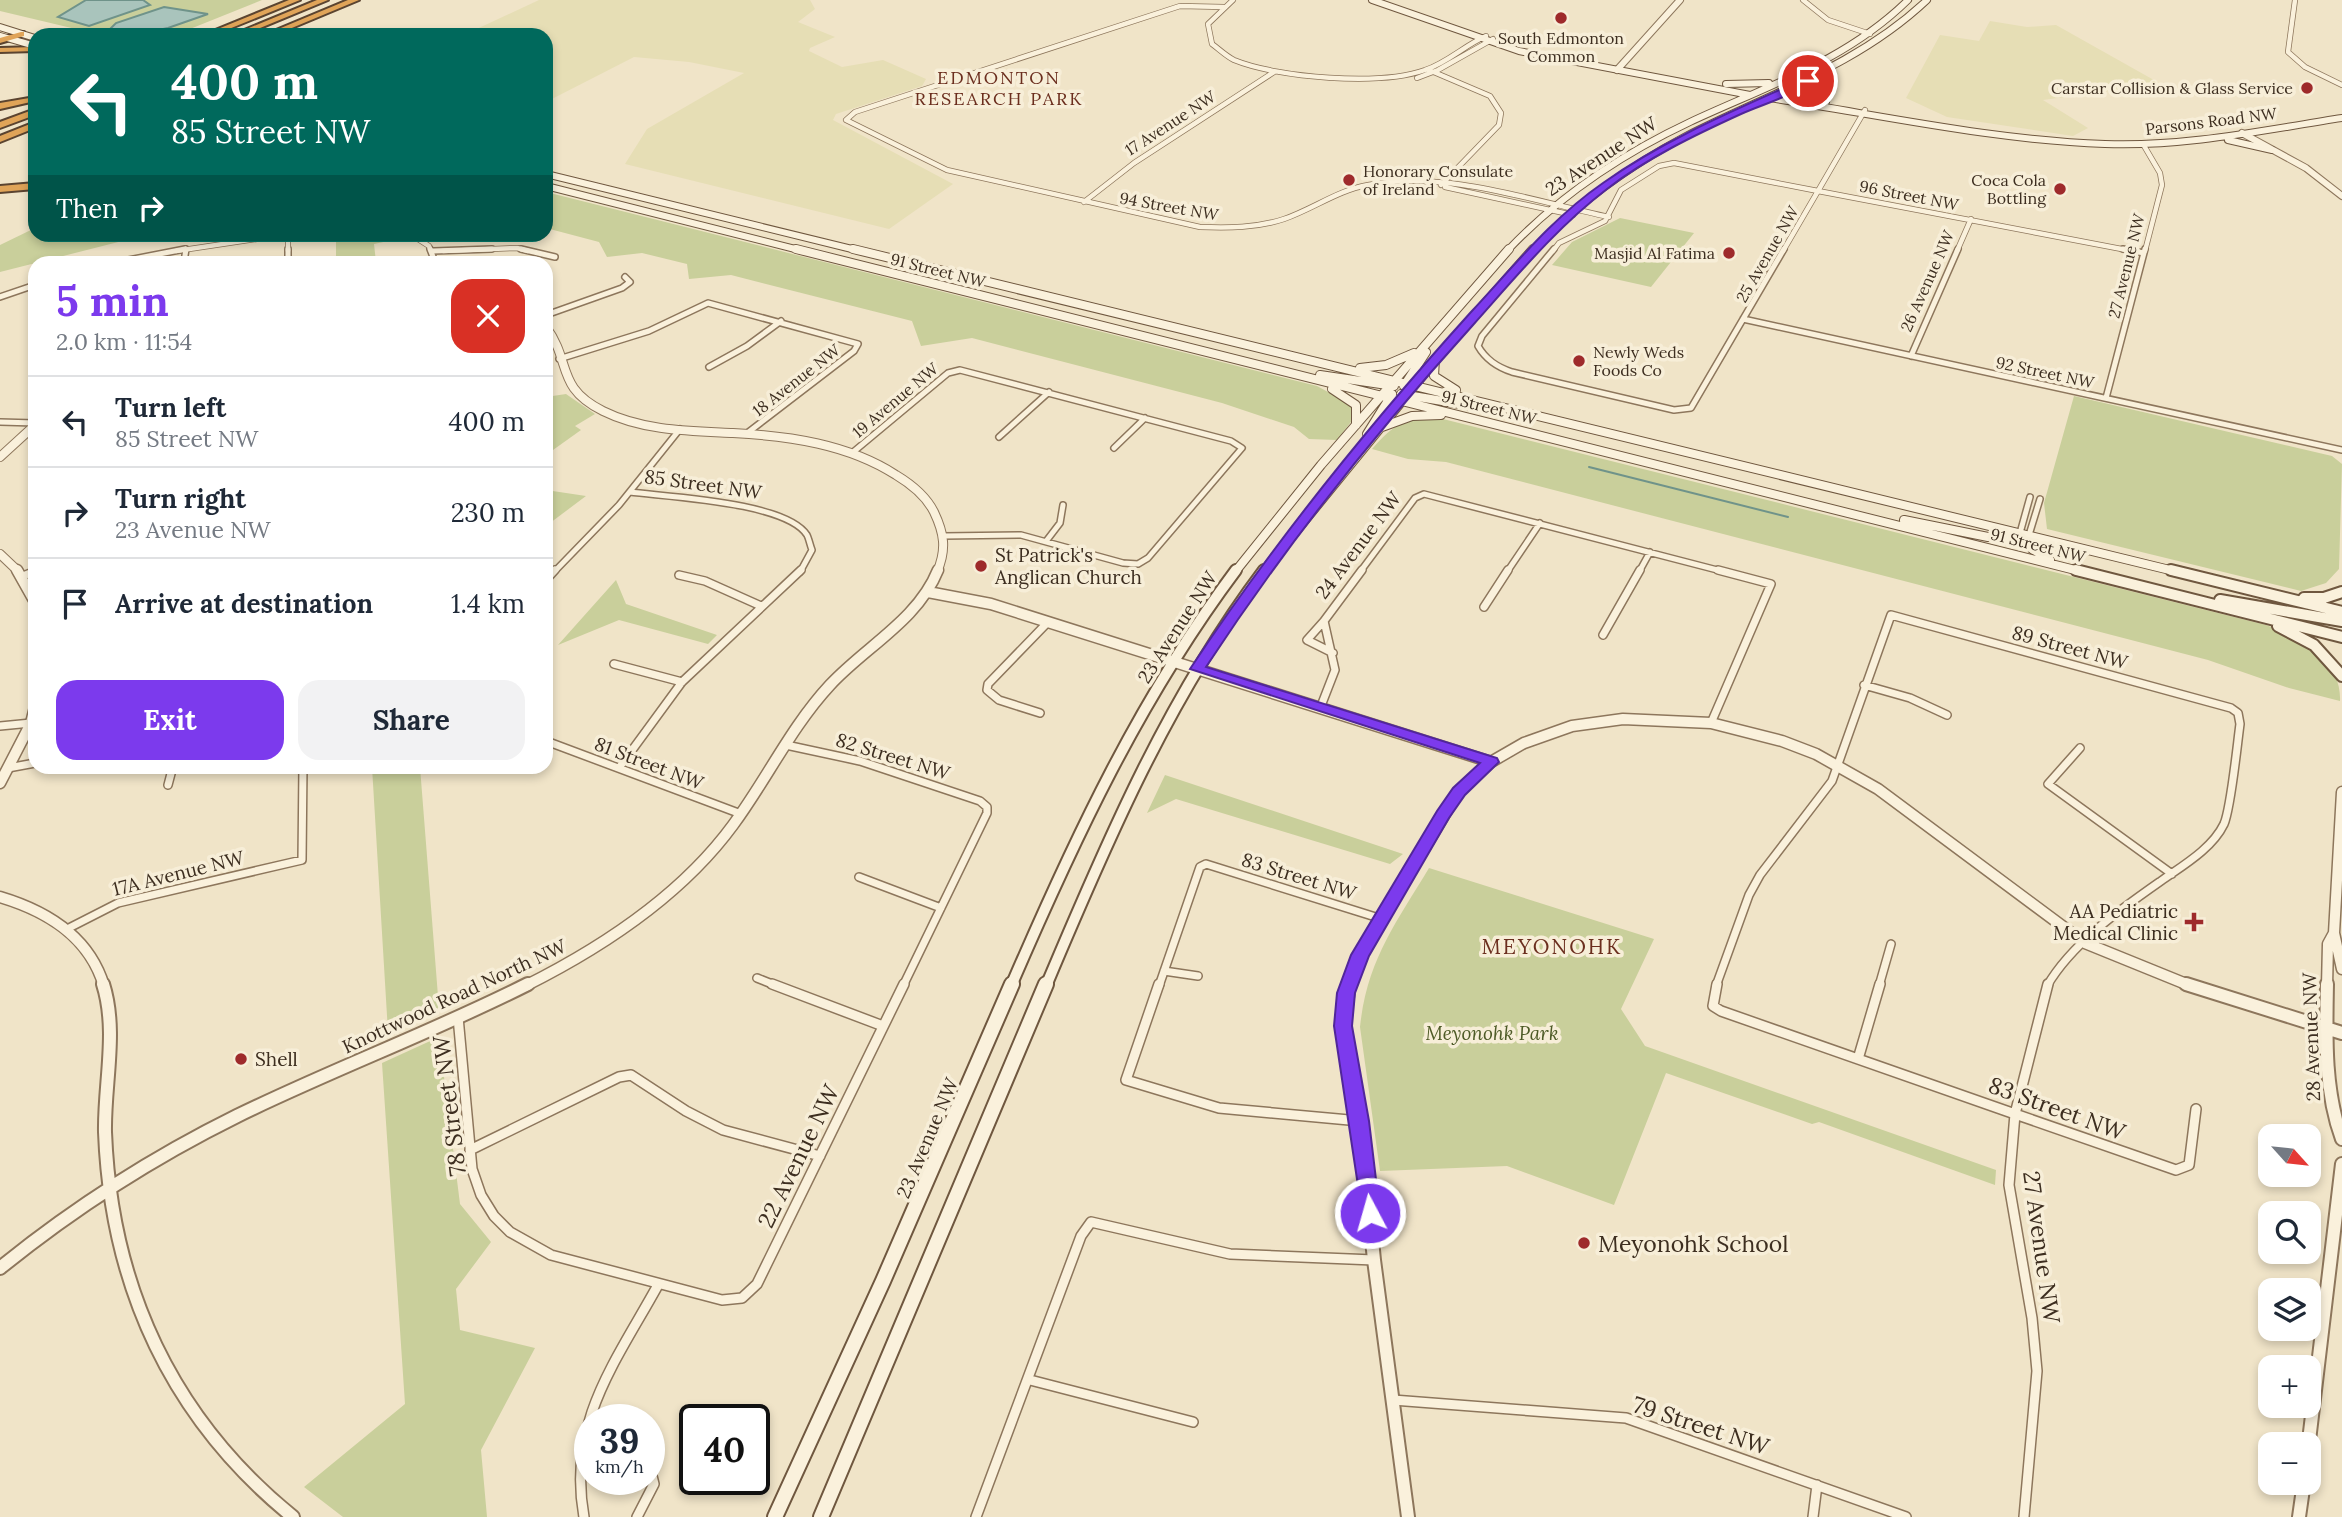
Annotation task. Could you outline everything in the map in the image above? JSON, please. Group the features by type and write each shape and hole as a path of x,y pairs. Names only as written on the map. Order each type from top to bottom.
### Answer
{"highway":[{"path":"225,28 296,0"},
{"path":"241,28 303,0"},
{"path":"254,28 324,0"},
{"path":"285,28 355,0"},
{"path":"290,28 309,18"},
{"path":"0,48 16,38"},
{"path":"0,48 28,48"},
{"path":"0,106 28,100"},
{"path":"0,125 28,115"},
{"path":"0,139 28,128"},
{"path":"0,189 28,187"}],"main road":[{"name":"Parsons Road NW","path":"1371,0 1421,14 1527,53 1699,80 1832,108 1862,110"},
{"name":"Parsons Road NW","path":"1388,0 1486,39"},
{"name":"23 Avenue NW","path":"821,1517 877,1391 1092,874 1139,775 1198,669 1275,554 1379,428 1422,348 1520,237 1638,164 1870,34 1908,0"},
{"path":"1904,23 1919,0"},
{"name":"23 Avenue NW","path":"775,1517 840,1383 1062,867 1104,782 1172,661 1252,548 1356,425 1435,359 1538,244 1562,209 1614,164 1672,131 1721,108 1765,95 1835,68 1904,23 1927,0"},
{"path":"0,27 16,38"},
{"path":"1843,106 1815,99 1804,91 1809,84 1875,38 1870,34"},
{"name":"Parsons Road NW","path":"1619,68 1690,83 2052,141 2143,144 2201,140 2342,118"},
{"path":"1765,95 1810,69"},
{"path":"1699,80 1754,85 1799,74"},
{"path":"1650,76 1862,110"},
{"path":"1690,83 1723,96 1727,102 1721,108"},
{"path":"1692,133 1768,104 1795,103 1832,108"},
{"path":"2201,140 2244,141 2272,149"},
{"path":"1562,209 1614,164"},
{"name":"91 Street NW","path":"553,176 1327,363 1465,417 2342,637"},
{"name":"91 Street NW","path":"553,188 1311,379 1508,408 2342,612"},
{"path":"1341,474 1448,318"},
{"path":"1327,363 1376,367 1404,359 1422,348"},
{"path":"1224,358 1588,427"},
{"path":"1435,359 1434,376 1449,387 1508,408"},
{"path":"1311,379 1354,402 1357,409 1356,425"},
{"path":"1379,428 1412,416 1465,417"},
{"path":"1801,500 2023,536 2050,560 2109,579"},
{"path":"2155,590 2342,621"},
{"path":"2266,594 2316,598 2342,592"},
{"path":"2218,607 2273,624 2309,642 2329,657 2342,676"},
{"path":"781,1517 790,1485"}],"street":[{"path":"1233,0 1208,24 1208,39 1212,46 1242,63 1274,72 1361,79 1406,79 1435,73 1486,39"},
{"path":"1619,68 1680,0"},
{"path":"1805,0 1828,20 1870,34"},
{"path":"2295,0 2288,52 2305,67 2342,85"},
{"name":"94 Street NW","path":"1224,7 1199,4 1180,6 855,112 846,118 937,166 973,177 1177,223 1228,228 1251,227 1286,218 1367,185 1406,182 1562,209"},
{"path":"1361,79 1428,70 1440,64 1460,47 1486,39"},
{"path":"1428,70 1490,96 1499,105 1502,120 1441,186"},
{"name":"17 Avenue NW","path":"1084,202 1134,163 1274,72"},
{"name":"25 Avenue NW","path":"1607,219 1565,239 1528,278 1479,341 1480,350 1488,360 1512,372 1674,410 1688,410 1862,110"},
{"path":"2242,133 2305,168 2342,196"},
{"name":"27 Avenue NW","path":"2106,398 2162,185 2160,173 2143,144"},
{"name":"96 Street NW","path":"1669,163 2144,253"},
{"name":"23 Avenue NW","path":"1607,219 1621,190 1659,166 1669,163"},
{"path":"1562,209 1607,219"},
{"name":"26 Avenue NW","path":"1911,355 1971,219"},
{"path":"147,256 234,242"},
{"path":"424,242 434,256"},
{"path":"185,256 186,248"},
{"path":"433,251 510,248 550,256"},
{"path":"553,312 626,286 630,280 625,276"},
{"path":"0,297 28,287"},
{"path":"559,359 649,331 708,303 781,321"},
{"name":"92 Street NW","path":"1743,319 2342,450"},
{"path":"709,367 747,346 781,321"},
{"name":"18 Avenue NW","path":"746,434 856,349 858,344 781,321"},
{"path":"553,338 558,346 564,379 588,402 635,422 680,429 801,440 852,453 881,466 913,487 935,511 944,536 1007,533 1047,540 1123,563 1138,564 1148,558 1165,539 1240,453 1241,446 1049,392 999,437"},
{"name":"19 Avenue NW","path":"852,453 948,373 957,370 1049,392"},
{"path":"1114,449 1145,418"},
{"path":"0,422 28,424"},
{"path":"553,573 630,492 680,429"},
{"path":"0,457 28,431"},
{"name":"85 Street NW","path":"630,492 759,508 786,519 806,533 812,550 806,565 761,606"},
{"name":"24 Avenue NW","path":"1333,654 1307,640 1415,498 1424,494 1540,523"},
{"path":"2023,536 2030,497"},
{"path":"2023,536 2040,499"},
{"path":"1047,540 1060,523 1063,505"},
{"path":"1484,607 1540,523 1771,584 1711,723"},
{"name":"Knottwood Road North NW","path":"0,1268 106,1188 226,1120 557,970 625,927 688,876 741,814 786,745 829,687 928,592 943,560 944,536"},
{"path":"1603,635 1650,552"},
{"path":"0,554 23,576 28,587"},
{"path":"23,576 28,574"},
{"path":"619,768 681,682 761,606 718,586 679,575"},
{"path":"928,592 991,604 1321,706 1491,762"},
{"name":"89 Street NW","path":"1864,685 1891,615 2231,708 2238,713"},
{"name":"24 Avenue NW","path":"1321,706 1336,677 1324,621"},
{"path":"1040,713 999,699 987,690 988,684 1048,622"},
{"path":"614,664 681,682"},
{"path":"1837,765 1864,685 1910,698 1947,715"},
{"name":"27 Avenue NW","path":"2024,1517 2037,1371 2032,1318 2010,1185 2015,1113 2045,990 2057,970 2085,943 2126,906 2200,853 2224,824 2240,724 2238,713"},
{"path":"1409,1517 1374,1260 1360,1121 1343,1026 1346,993 1360,955 1459,791 1491,762 1524,743 1555,731 1623,719 1711,723 1782,741 1837,765 1925,822 2085,943 2189,985 2342,1033"},
{"path":"0,726 28,723"},
{"path":"0,783 28,729"},
{"name":"81 Street NW","path":"553,744 741,814"},
{"name":"82 Street NW","path":"786,745 867,761 980,801 987,807"},
{"path":"2080,748 2048,784 2172,874"},
{"path":"8,768 28,764"},
{"name":"83 Street NW","path":"1837,765 1832,781 1760,875 1749,895 1714,992 1713,1006 2176,1170 2189,1165 2196,1109"},
{"path":"168,785 171,774"},
{"name":"17A Avenue NW","path":"67,929 118,903 302,860 303,774"},
{"name":"28 Avenue NW","path":"2342,792 2334,933 2342,969"},
{"name":"22 Avenue NW","path":"742,1298 757,1284 986,816 987,807"},
{"name":"83 Street NW","path":"1164,971 1197,872 1206,864 1382,919"},
{"path":"859,877 941,908"},
{"path":"0,897 33,909 67,929 92,956 106,995 106,1188 121,1262 143,1327 184,1400 210,1434 293,1517"},
{"name":"28 Avenue NW","path":"2334,933 2328,944 2328,1028 2334,1122 2342,1139"},
{"path":"1858,1059 1891,944"},
{"path":"1198,976 1164,971 1126,1080 1219,1108 1360,1121"},
{"path":"757,978 883,1026"},
{"name":"78 Street NW","path":"458,1017 475,1178 485,1201 500,1223 524,1244 563,1261 723,1300 742,1298"},
{"path":"470,1150 625,1075 639,1078 686,1111 723,1130 820,1156"},
{"path":"2310,1432 2342,1164"},
{"path":"976,1517 1086,1227 1091,1222 1230,1254 1374,1260"},
{"path":"594,1404 658,1284"},
{"path":"1030,1380 1193,1422"},
{"name":"79 Street NW","path":"1393,1400 1626,1418 1906,1517"},
{"path":"1813,1517 1816,1485"},
{"path":"581,1495 584,1517"},
{"path":"638,1517 649,1495"},
{"path":"2299,1517 2302,1495"}],"shaded area":[{"path":"539,0 810,0 815,9 798,22 835,37 810,48 809,51 842,67 883,60 926,79 922,86 836,114 833,120 953,184 889,229 625,164 647,129 744,73 689,62 634,57 553,98 553,28 479,28"},
{"path":"1990,21 2027,27 2056,25 2161,84 2043,100 2088,128 2073,136 1947,117 1906,98 1940,35 1979,41"}],"green space":[{"path":"0,0 262,0 192,28 72,28 0,11"},
{"path":"553,194 1317,386 1350,404 1354,418 1337,440 1309,439 1294,427 1222,403 972,338 921,346 912,321 731,275 689,279 687,264 642,253 607,257 599,242 553,230"},
{"path":"1620,218 1694,233 1651,287 1552,265 1572,242"},
{"path":"28,231 28,242 118,242 63,256 28,256 28,265 0,272 0,245"},
{"path":"336,242 383,242 374,244 375,256 336,256"},
{"path":"566,394 595,414 575,426 581,430 553,450 553,396"},
{"path":"2074,396 2332,456 2342,464 2339,569 2326,583 2301,591 2047,529 2044,503"},
{"path":"1439,418 2266,625 2305,644 2326,662 2339,686 2340,701 2289,688 2208,660 1446,462 1408,459 1372,449 1401,424"},
{"path":"553,491 586,496 553,521"},
{"path":"616,580 626,604 717,635 708,644 619,620 558,645"},
{"path":"372,774 421,774 439,1009 388,1032"},
{"path":"1165,775 1403,854 1390,864 1176,799 1147,813"},
{"name":"Meyonohk Park","path":"1429,868 1654,939 1621,1009 1645,1046 1996,1170 1995,1185 1819,1122 1812,1124 1666,1073 1614,1205 1507,1166 1380,1171 1360,1027 1376,962"},
{"path":"439,1037 460,1204 491,1242 456,1289 460,1330 535,1348 481,1450 487,1517 343,1517 304,1487 405,1404 382,1063"}],"water":[{"path":"86,0 143,0 150,5 89,26 58,17"},
{"path":"164,7 208,14 168,28 111,28 116,23"}],"waterway":[{"path":"1589,467 1788,517"}],"place":[{"name":"South Edmonton Common","path":"1561,18"},
{"name":"Carstar Collision & Glass Service","path":"2307,88"},
{"name":"Honorary Consulate of Ireland","path":"1349,180"},
{"name":"Coca Cola Bottling","path":"2060,189"},
{"name":"Masjid Al Fatima","path":"1729,253"},
{"name":"Newly Weds Foods Co","path":"1579,361"},
{"name":"St Patrick's Anglican Church","path":"981,566"},
{"name":"AA Pediatric Medical Clinic","path":"2194,922"},
{"name":"Shell","path":"241,1059"},
{"name":"Meyonohk School","path":"1584,1243"}],"district":[{"name":"EDMONTON RESEARCH PARK","path":"999,87"},
{"name":"MEYONOHK","path":"1552,946"}],"route":[{"path":"1370,1213 1360,1121 1343,1026 1346,993 1360,955 1443,815 1459,791 1491,762 1483,757 1198,669 1248,591 1301,520 1435,359 1552,230 1604,186 1638,164 1692,133 1808,81"}]}
